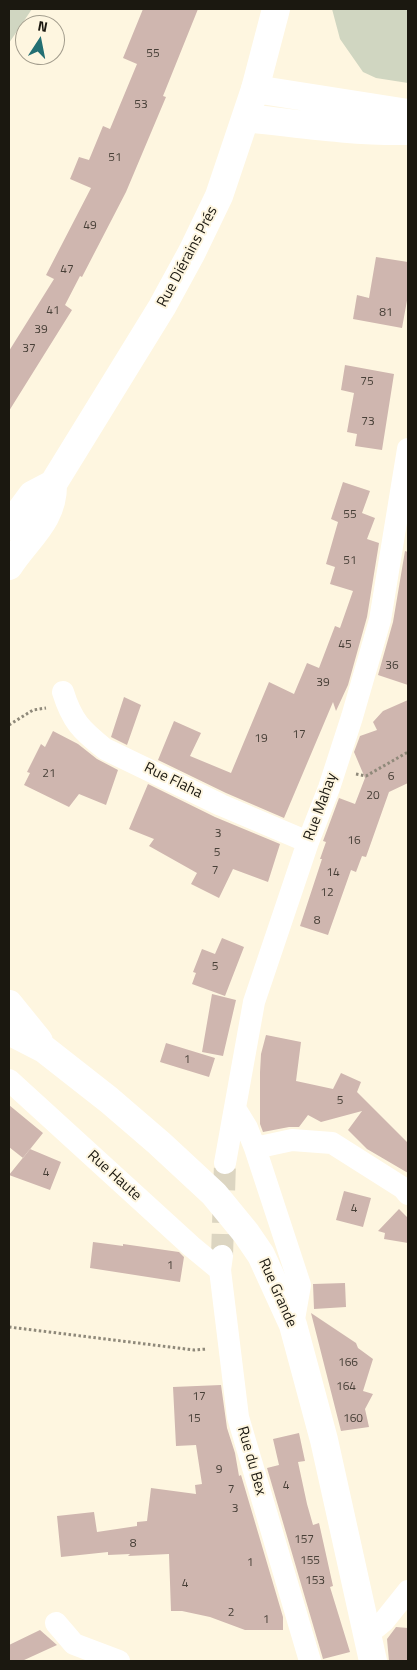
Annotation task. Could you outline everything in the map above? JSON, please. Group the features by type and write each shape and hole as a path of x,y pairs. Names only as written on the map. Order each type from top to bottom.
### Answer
{"main road":[{"name":"Rue Diérains Prés","path":"9,526 32,495 53,484 162,307 192,252 219,196 246,118 276,9"},
{"path":"255,89 408,113"},
{"path":"246,118 374,132 408,131"},
{"name":"Rue Diérains Prés","path":"9,566 36,532 50,510 53,484"},
{"path":"9,1004 30,1028 44,1049"},
{"name":"Rue Grande","path":"9,1031 44,1049 131,1118 214,1194 241,1226 261,1255 293,1325 324,1440 373,1661"}],"street":[{"name":"Rue Mahay","path":"225,1163 236,1110 239,1076 254,1002 308,842 336,769 380,620 408,449"},
{"name":"Rue Flaha","path":"63,692 68,710 76,723 105,749 221,805 308,842"},
{"name":"Rue Haute","path":"9,1080 191,1246 221,1263"},
{"path":"236,1110 247,1128 255,1148 300,1286 293,1325"},
{"path":"255,1148 292,1140 332,1143 403,1188 408,1194"},
{"name":"Rue du Bex","path":"221,1263 238,1417 310,1661"},
{"path":"368,1634 384,1621 408,1591"},
{"path":"56,1623 74,1644 119,1661"}],"path":[{"path":"9,725 33,710"},
{"path":"336,769 366,776 408,752"},
{"path":"9,1327 194,1350 230,1346"}],"green space":[{"path":"9,9 32,9 28,15 15,15 15,34 9,43"},
{"path":"332,9 408,9 408,83 376,78 363,72 340,39"}],"building":[{"path":"143,9 198,9 163,96 166,97 126,192 82,277 80,276 65,305 72,310 9,411 9,351 54,279 46,275 91,188 70,179 79,157 89,160 103,126 110,129 137,64 123,58"},
{"path":"376,257 408,262 408,295 402,328 353,319 357,295 369,298"},
{"path":"345,365 394,374 382,450 355,446 357,434 347,432 354,393 341,390"},
{"path":"343,482 370,491 362,513 375,518 367,539 379,543 367,617 348,685 336,711 333,702 284,818 226,793 158,760 174,721 201,733 190,756 231,773 269,682 294,694 307,663 319,668 335,626 340,628 353,591 330,584 335,567 326,564 338,522 331,519"},
{"path":"405,551 408,552 408,685 378,675 393,622"},
{"path":"124,697 141,705 127,745 111,737"},
{"path":"408,700 408,783 389,792 366,857 362,856 356,872 351,870 328,935 300,926 322,859 320,859 326,842 323,841 339,798 355,804 365,778 354,752 360,736 377,730 373,722 383,711"},
{"path":"53,731 78,744 97,759 118,770 106,805 79,794 69,807 24,785 30,773 27,772 41,744 45,747"},
{"path":"148,784 215,817 280,844 268,882 233,869 219,898 191,884 197,873 149,846 154,839 129,829"},
{"path":"222,938 244,947 225,996 192,984 196,973 193,972 202,949 215,954"},
{"path":"212,994 236,1000 223,1056 202,1052"},
{"path":"266,1035 301,1042 296,1081 333,1089 341,1073 361,1082 357,1092 408,1143 408,1173 367,1149 348,1130 362,1111 321,1122 308,1115 299,1127 263,1132 260,1124 260,1072 261,1054"},
{"path":"166,1043 215,1058 209,1077 160,1062"},
{"path":"9,1105 43,1133 23,1158 9,1147"},
{"path":"30,1149 61,1162 50,1190 9,1175"},
{"path":"344,1191 371,1198 363,1227 336,1220"},
{"path":"399,1209 408,1218 408,1243 384,1239 385,1233 378,1231"},
{"path":"93,1242 179,1252 184,1257 180,1282 90,1268"},
{"path":"345,1283 346,1307 314,1309 313,1284"},
{"path":"311,1313 356,1343 358,1348 373,1359 363,1391 373,1394 365,1409 369,1427 341,1431"},
{"path":"221,1385 227,1428 235,1453 239,1476 241,1475 283,1617 283,1630 245,1630 210,1617 182,1611 171,1611 169,1554 128,1556 130,1554 108,1555 108,1552 61,1557 57,1516 94,1512 97,1532 137,1526 137,1522 147,1521 151,1488 196,1494 195,1485 202,1484 196,1445 176,1446 173,1387"},
{"path":"299,1433 305,1461 298,1462 307,1504 313,1525 319,1523 333,1586 330,1587 350,1652 323,1659 267,1468 279,1465 273,1439"},
{"path":"396,1627 408,1628 408,1661 389,1661 387,1639"},
{"path":"40,1630 57,1645 22,1661 9,1661 9,1645"}],"tunnel":[{"path":"222,1256 225,1163"}]}
